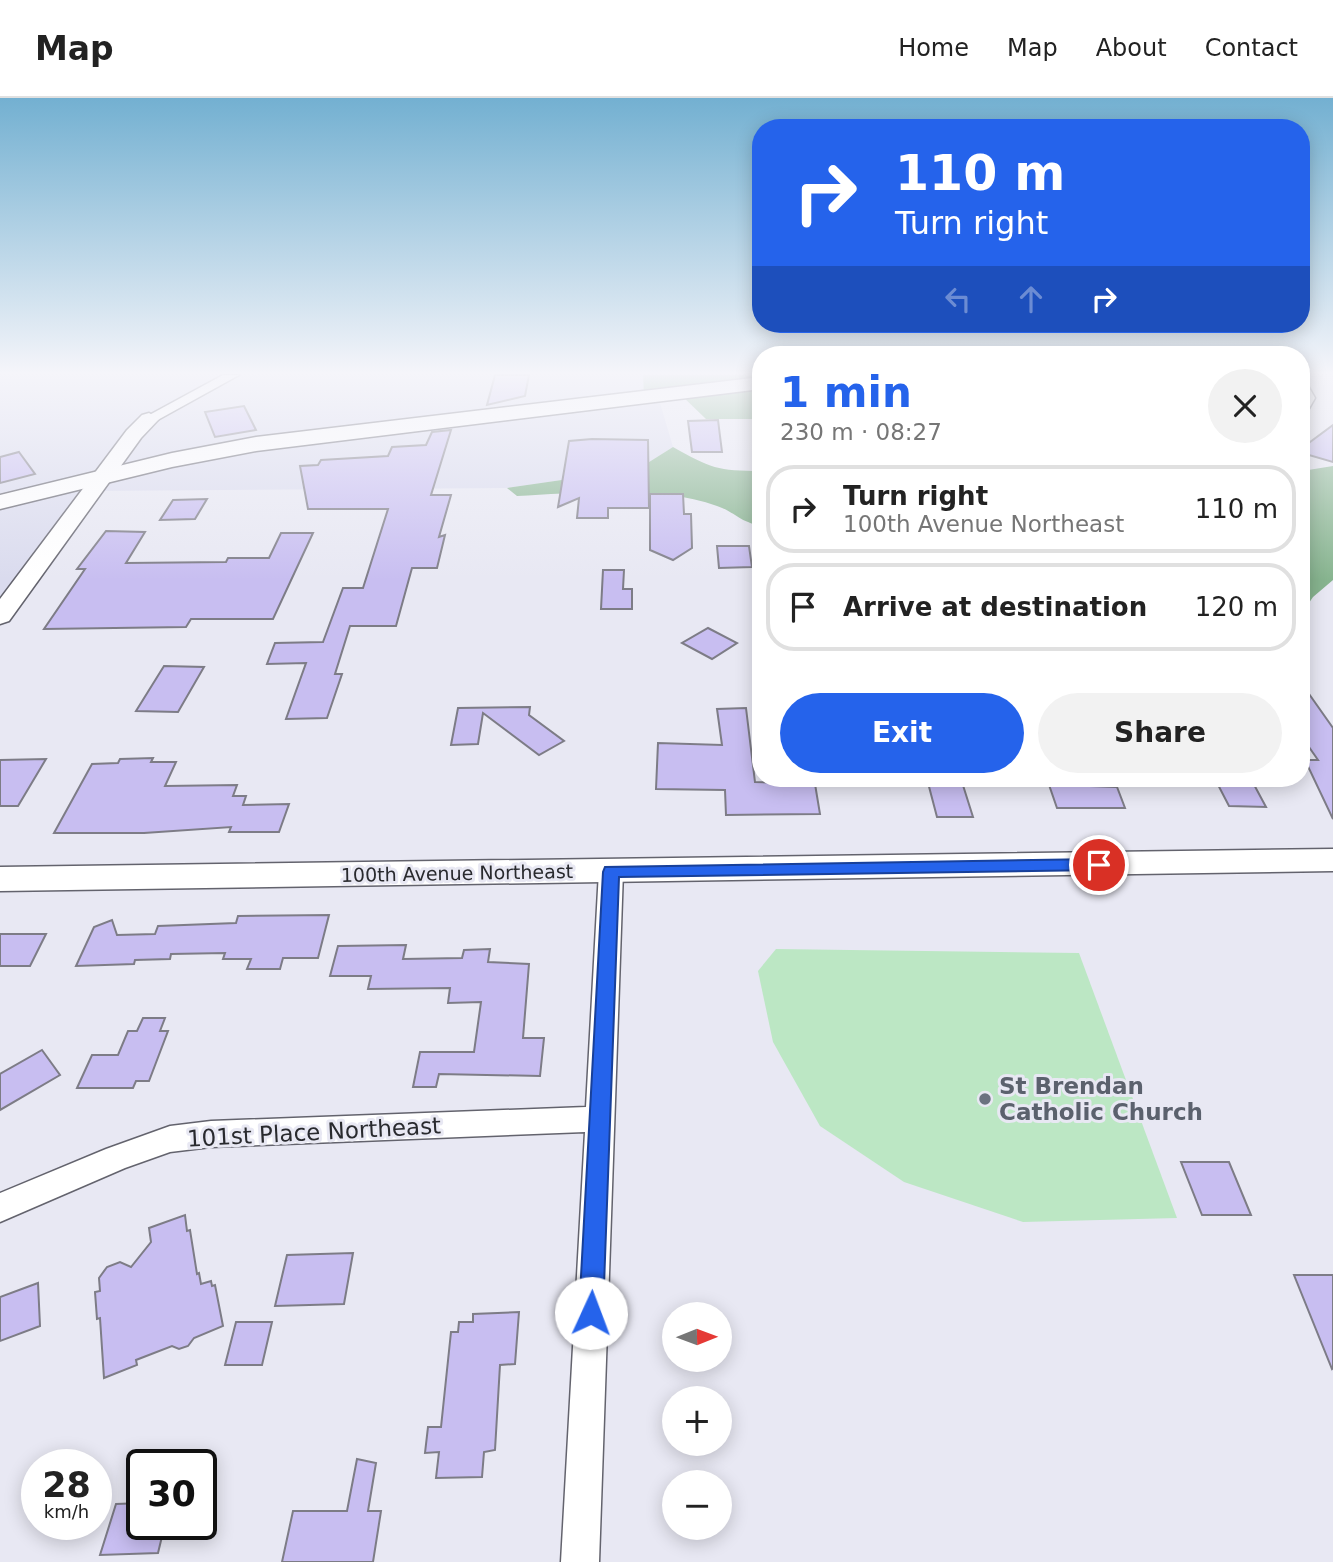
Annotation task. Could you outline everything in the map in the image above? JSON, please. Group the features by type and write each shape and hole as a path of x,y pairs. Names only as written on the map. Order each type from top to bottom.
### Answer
{"main road":[{"path":"0,502 106,475 262,443"}],"street":[{"path":"0,616 128,443"},
{"name":"100th Avenue Northeast","path":"0,879 1333,860"},
{"path":"580,1562 611,872"},
{"name":"101st Place Northeast","path":"0,1208 116,1157 170,1139 599,1119"}],"shaded area":[{"path":"0,443 672,443 673,447 638,469 507,488 88,491 0,614"}],"green space":[{"path":"673,447 715,467 752,471 752,523 717,506 670,495 618,492 517,496 507,488 638,469"},
{"path":"1333,466 1333,580 1310,601 1310,470"},
{"path":"776,949 1079,953 1177,1218 1023,1222 904,1182 820,1126 773,1042 758,971"}],"building":[{"path":"447,443 431,495 451,495 439,537 445,535 437,568 412,568 396,626 350,626 335,674 342,674 327,718 286,719 306,663 267,664 275,643 323,642 343,588 363,588 388,509 308,509 300,466 318,465 321,460 388,456 392,447"},
{"path":"569,443 648,443 649,508 608,508 608,518 577,518 579,498 558,507"},
{"path":"691,443 721,443 722,452 692,452"},
{"path":"1310,443 1333,443 1333,462 1310,455"},
{"path":"19,452 35,474 0,483 0,457"},
{"path":"650,494 683,494 684,514 691,514 692,548 673,560 650,550"},
{"path":"207,499 195,519 160,520 173,500"},
{"path":"106,531 145,532 126,563 226,562 228,558 269,558 281,533 313,533 273,619 191,619 186,627 44,629 85,569 77,569"},
{"path":"717,546 749,546 752,567 719,568"},
{"path":"603,570 624,570 623,589 632,589 632,609 601,609"},
{"path":"708,628 737,643 712,659 682,643"},
{"path":"164,666 204,667 178,712 136,711"},
{"path":"1310,695 1333,728 1333,819 1310,771 1310,760 1318,760 1310,748"},
{"path":"530,707 529,715 564,741 539,755 483,713 478,744 451,745 458,708"},
{"path":"746,708 752,757 752,787 816,787 820,814 726,815 725,790 656,789 658,743 722,745 717,709"},
{"path":"153,758 151,762 176,762 165,786 237,785 233,796 246,796 243,805 289,804 279,832 229,832 231,827 144,833 54,833 92,764 118,763 120,759"},
{"path":"46,759 18,806 0,806 0,760"},
{"path":"929,787 964,787 973,817 937,817"},
{"path":"1050,787 1117,787 1125,808 1057,808"},
{"path":"1219,787 1255,787 1266,807 1229,806"},
{"path":"329,915 318,958 283,958 280,969 247,969 251,959 223,959 225,953 171,954 170,959 135,960 134,964 76,966 94,927 112,920 117,935 155,934 158,926 236,923 238,916"},
{"path":"0,934 46,934 30,966 0,966"},
{"path":"406,945 403,959 462,958 464,950 490,949 488,962 529,964 523,1038 544,1038 540,1076 439,1074 436,1087 413,1087 420,1052 474,1052 481,1002 448,1003 450,988 368,989 371,976 330,976 338,946"},
{"path":"143,1018 165,1018 160,1031 168,1031 149,1081 136,1081 133,1088 77,1088 92,1055 118,1055 128,1031 137,1031"},
{"path":"42,1050 60,1075 0,1110 0,1074"},
{"path":"1181,1162 1229,1162 1251,1215 1202,1215"},
{"path":"185,1215 197,1274 199,1273 201,1284 211,1281 212,1286 215,1285 223,1326 194,1338 188,1346 179,1349 172,1346 136,1360 137,1365 104,1378 100,1318 97,1319 95,1292 100,1291 99,1278 107,1267 120,1262 131,1267 151,1242 149,1228"},
{"path":"353,1253 344,1304 275,1306 287,1255"},
{"path":"1294,1275 1333,1275 1332,1369"},
{"path":"38,1283 40,1326 0,1341 0,1297"},
{"path":"519,1312 515,1364 500,1365 495,1450 484,1452 482,1477 436,1478 439,1452 425,1453 428,1427 441,1427 451,1332 458,1332 459,1322 473,1322 473,1314"},
{"path":"236,1322 272,1322 262,1365 225,1365"},
{"path":"357,1459 376,1463 368,1511 381,1511 373,1562 282,1562 293,1511 347,1511"},
{"path":"116,1504 126,1504 126,1540 161,1540 158,1553 100,1555 105,1540 112,1540 112,1517"}],"place":[{"name":"St Brendan Catholic Church","path":"985,1099"}],"route":[{"path":"591,1313 611,872 1099,865"}]}
